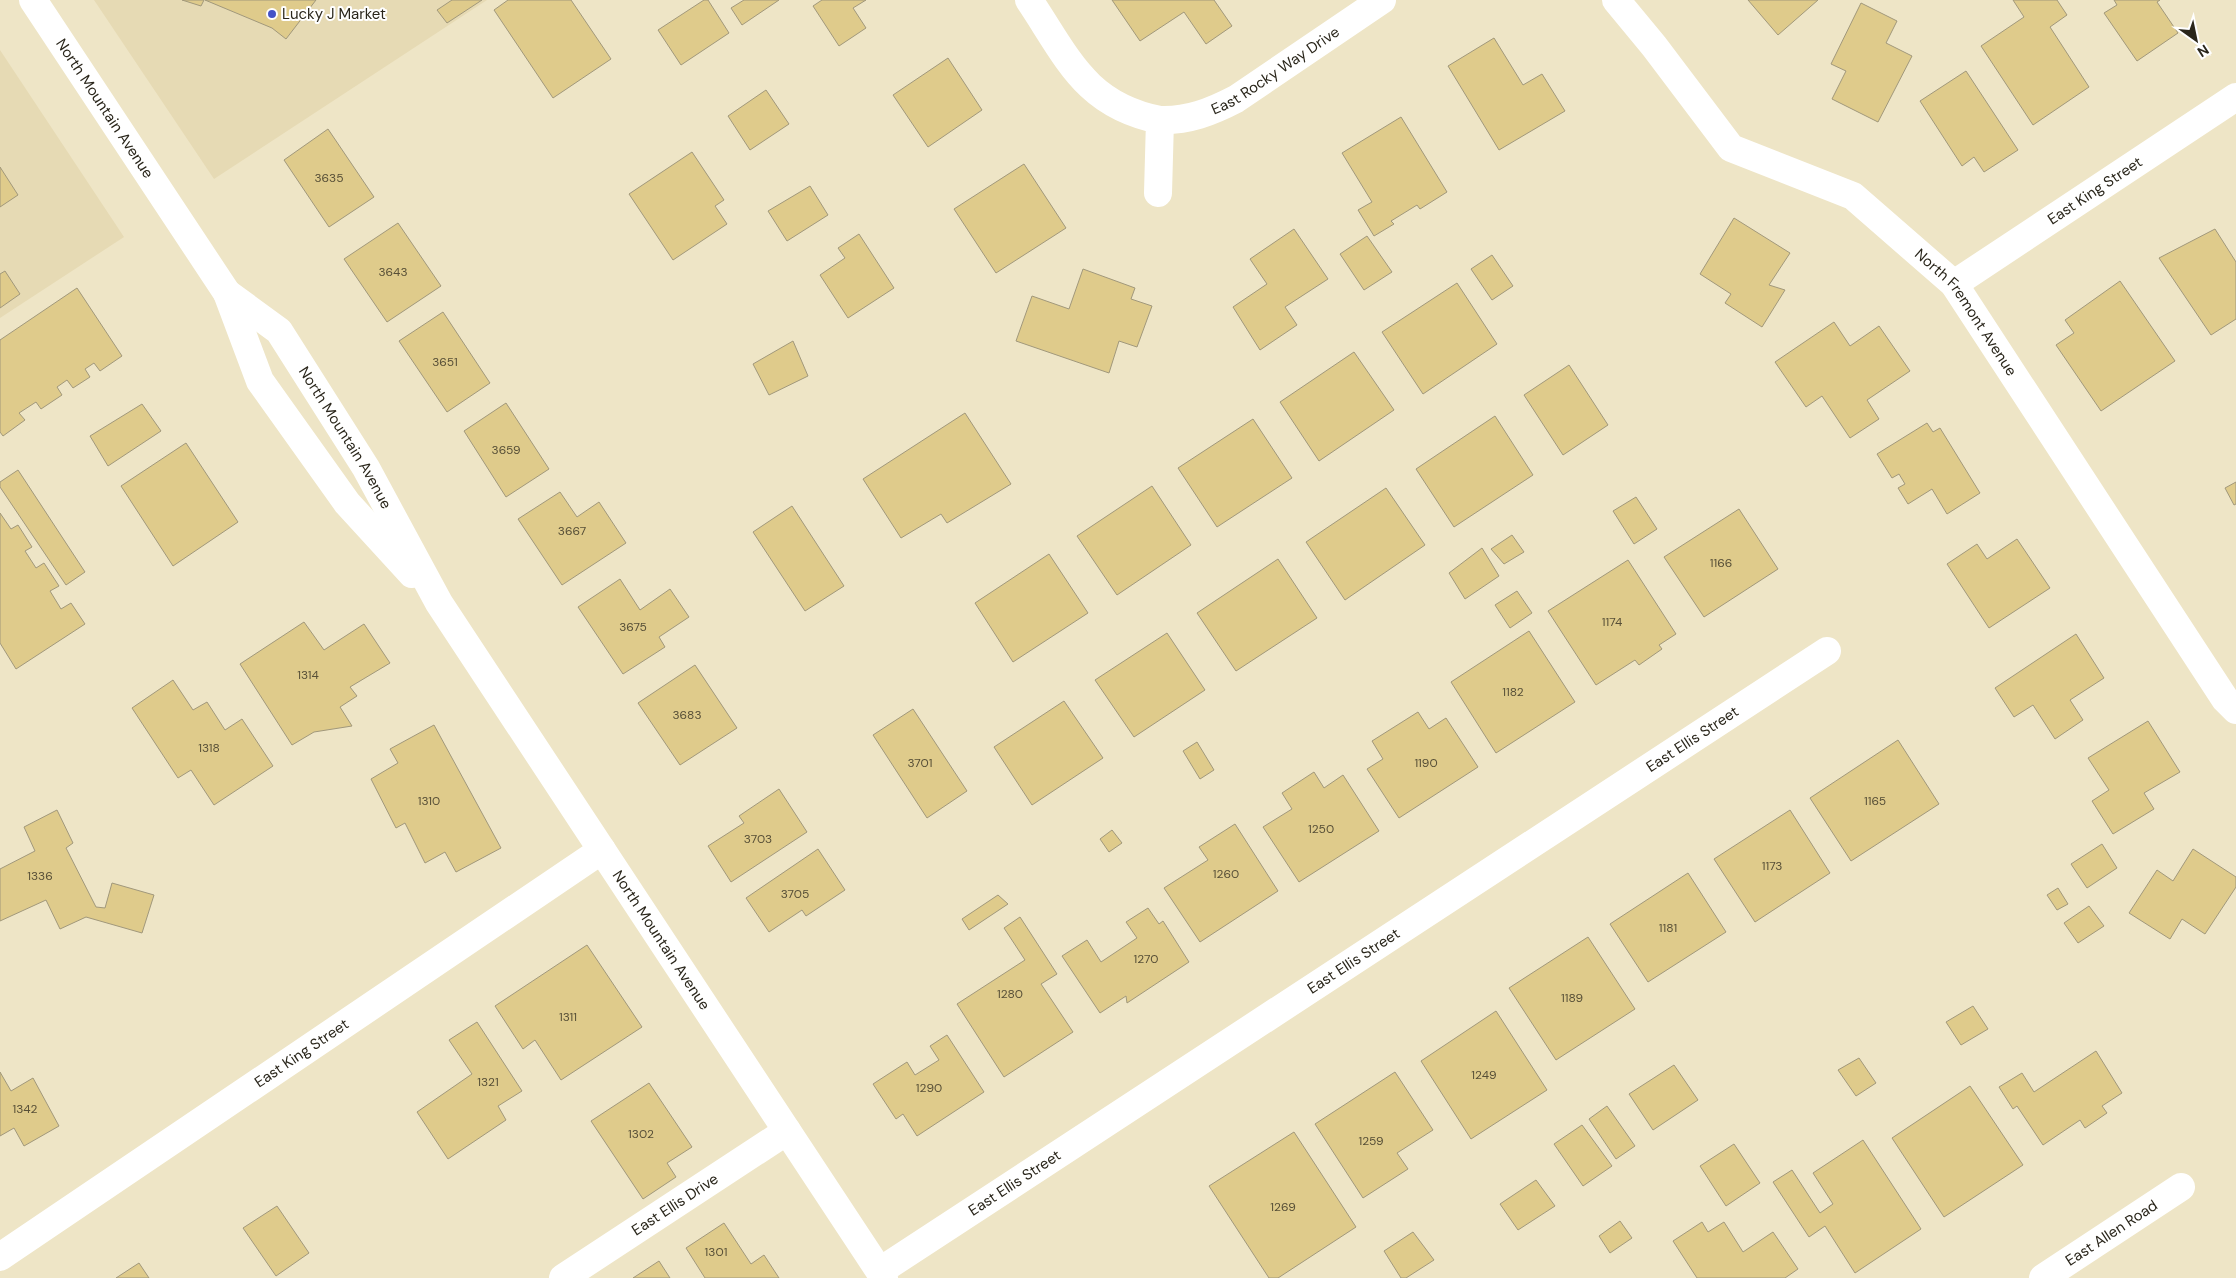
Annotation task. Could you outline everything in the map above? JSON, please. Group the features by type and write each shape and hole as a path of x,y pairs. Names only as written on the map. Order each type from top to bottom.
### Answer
{"street":[{"name":"North Mountain Avenue","path":"33,0 227,293 260,381 347,503 439,603"},
{"name":"East Rocky Way Drive","path":"1029,0 1080,77 1093,89 1113,104 1128,112 1160,120 1177,120 1214,110 1236,99 1382,0"},
{"name":"North Fremont Avenue","path":"1616,0 1654,46 1731,148 1853,196 1954,284 2225,698 2236,710"},
{"name":"East King Street","path":"1954,284 2236,97"},
{"path":"1158,193 1160,120"},
{"name":"North Mountain Avenue","path":"227,293 279,331 366,468 439,603 882,1275"},
{"name":"East Ellis Street","path":"882,1275 1828,651"},
{"name":"East King Street","path":"0,1257 602,850"},
{"name":"East Ellis Drive","path":"563,1278 787,1130"},
{"name":"East Allen Road","path":"2043,1278 2181,1187"}],"shaded area":[{"path":"94,0 487,0 214,179"},
{"path":"0,50 124,237 0,318"}],"building":[{"path":"182,0 204,0 201,6"},
{"name":"Lucky J Market","path":"205,0 316,0 286,39 272,28"},
{"path":"452,0 482,0 447,23 437,10"},
{"path":"508,0 571,0 611,59 553,98 494,10"},
{"path":"704,0 708,0 729,33 681,65 658,30"},
{"path":"744,0 779,0 742,25 731,8"},
{"path":"822,0 866,0 853,8 866,28 839,46 813,6"},
{"path":"1112,0 1214,0 1232,26 1206,44 1184,12 1140,41"},
{"path":"1748,0 1818,0 1778,35"},
{"path":"2013,0 2057,0 2067,15 2050,27 2089,87 2033,125 1981,46 2024,17"},
{"path":"2114,0 2160,0 2157,2 2178,33 2137,61 2104,13 2117,5"},
{"path":"1861,3 1897,21 1886,43 1912,56 1878,122 1832,99 1846,71 1831,64"},
{"path":"1494,38 1523,85 1542,74 1565,111 1499,150 1448,66"},
{"path":"948,58 982,110 928,147 893,95"},
{"path":"1966,71 2018,150 1984,172 1974,157 1962,166 1920,101"},
{"path":"766,90 789,124 750,150 728,116"},
{"path":"1401,117 1447,192 1420,209 1417,205 1391,221 1394,224 1374,236 1358,210 1372,202 1342,153"},
{"path":"328,129 374,197 329,227 284,160"},
{"path":"692,152 724,200 715,206 727,224 673,260 629,194"},
{"path":"1024,164 1066,228 996,273 954,209"},
{"path":"0,167 18,195 0,207"},
{"path":"810,186 828,215 787,241 768,211"},
{"path":"1734,218 1790,253 1769,285 1785,290 1762,327 1725,303 1731,294 1700,274"},
{"path":"398,223 441,286 387,322 344,259"},
{"path":"1294,229 1328,279 1285,307 1297,325 1260,350 1233,307 1267,284 1250,259"},
{"path":"2215,229 2236,262 2236,319 2211,335 2159,258"},
{"path":"859,234 894,288 848,318 820,275 845,258 838,248"},
{"path":"1367,236 1392,272 1364,290 1340,254"},
{"path":"1492,255 1513,286 1492,300 1471,269"},
{"path":"1083,269 1135,288 1131,299 1152,306 1137,347 1119,341 1109,373 1016,341 1032,296 1069,309"},
{"path":"5,271 20,294 0,308 0,274"},
{"path":"2120,281 2175,361 2101,411 2056,345 2074,333 2065,320"},
{"path":"1457,283 1497,344 1423,394 1382,332"},
{"path":"77,288 122,356 100,371 94,363 85,369 90,377 73,388 67,380 57,387 62,395 41,409 36,402 19,413 25,420 3,436 0,432 0,340"},
{"path":"443,312 490,383 447,412 399,341"},
{"path":"1834,322 1850,346 1879,326 1910,371 1867,400 1879,419 1850,438 1822,396 1806,407 1775,362"},
{"path":"793,341 808,376 769,395 753,364"},
{"path":"1354,352 1394,410 1319,461 1280,402"},
{"path":"1569,365 1608,425 1563,455 1524,395"},
{"path":"506,403 549,469 506,497 464,431"},
{"path":"142,404 161,431 108,466 90,436"},
{"path":"965,413 1011,484 947,523 941,514 901,538 863,479"},
{"path":"1495,416 1533,475 1454,527 1416,469"},
{"path":"1253,419 1292,478 1217,527 1178,468"},
{"path":"1927,423 1933,432 1940,428 1980,493 1947,514 1932,489 1908,504 1898,488 1905,484 1899,474 1892,478 1877,454"},
{"path":"186,443 238,522 173,566 121,486"},
{"path":"18,470 85,572 66,585 0,487 0,482"},
{"path":"2236,482 2236,504 2234,505 2225,488"},
{"path":"1152,486 1191,545 1117,595 1077,536"},
{"path":"1386,488 1425,545 1345,600 1306,542"},
{"path":"560,492 577,517 599,502 626,543 562,585 518,519"},
{"path":"1636,497 1657,529 1634,544 1613,511"},
{"path":"792,506 844,586 805,611 753,532"},
{"path":"1739,509 1778,569 1704,617 1664,557"},
{"path":"0,513 11,529 18,525 32,547 25,551 36,568 44,563 59,586 50,591 61,609 71,603 85,624 16,669 0,643"},
{"path":"1512,535 1524,552 1504,564 1491,549"},
{"path":"2017,539 2050,588 1989,628 1947,564 1977,544 1987,559"},
{"path":"1482,548 1499,576 1465,599 1449,573"},
{"path":"1049,554 1088,613 1013,662 975,603"},
{"path":"1278,559 1317,618 1236,671 1197,613"},
{"path":"1628,560 1676,634 1659,645 1662,649 1639,665 1635,660 1596,685 1548,611"},
{"path":"620,579 640,610 670,589 689,617 659,637 665,647 623,674 578,607"},
{"path":"1517,591 1532,613 1510,628 1495,605"},
{"path":"304,622 324,650 364,624 390,663 350,687 357,696 340,707 352,726 314,732 292,745 240,664"},
{"path":"1529,631 1575,702 1496,753 1451,682"},
{"path":"1167,633 1205,690 1134,737 1095,680"},
{"path":"2076,634 2104,678 2070,700 2083,720 2055,739 2033,705 2014,717 1995,688"},
{"path":"695,665 737,728 680,765 638,703"},
{"path":"173,680 193,710 207,702 225,730 242,719 273,766 214,805 191,770 178,778 132,708"},
{"path":"1064,701 1103,758 1032,805 994,747"},
{"path":"913,709 967,791 927,818 873,735"},
{"path":"1418,712 1429,729 1446,718 1478,767 1399,818 1367,769 1383,759 1372,741"},
{"path":"2148,721 2180,772 2144,793 2154,809 2113,834 2092,801 2109,790 2088,758"},
{"path":"434,725 501,848 456,872 445,852 425,863 405,823 396,828 371,779 398,763 390,749"},
{"path":"1898,740 1939,804 1851,861 1810,798"},
{"path":"1197,742 1214,770 1200,779 1183,751"},
{"path":"1314,772 1324,788 1343,775 1379,831 1299,882 1263,827 1292,809 1282,793"},
{"path":"779,789 807,832 731,882 708,846 744,823 739,816"},
{"path":"57,810 73,843 66,848 96,907 105,908 112,883 154,895 142,933 86,917 60,929 46,900 0,921 0,869 35,851 24,827"},
{"path":"1790,810 1830,873 1755,922 1714,859"},
{"path":"1235,824 1278,891 1200,942 1164,888 1208,860 1199,847"},
{"path":"1112,830 1122,843 1109,852 1100,839"},
{"path":"2102,844 2117,868 2087,888 2071,864"},
{"path":"818,849 845,890 806,916 802,910 769,932 746,898"},
{"path":"2193,849 2236,877 2236,887 2205,934 2182,919 2170,939 2129,913 2157,870 2173,881"},
{"path":"1688,873 1726,932 1648,982 1610,924"},
{"path":"2058,888 2068,904 2057,910 2047,895"},
{"path":"998,895 1008,904 969,930 962,919"},
{"path":"2089,906 2104,926 2078,943 2064,923"},
{"path":"1148,908 1159,924 1163,921 1189,962 1127,1003 1126,996 1100,1013 1062,956 1087,940 1101,962 1137,938 1126,922"},
{"path":"1020,917 1057,974 1041,984 1073,1032 1004,1077 957,1004 1025,960 1004,928"},
{"path":"1588,937 1635,1009 1556,1060 1509,988"},
{"path":"587,945 642,1027 561,1080 535,1040 523,1049 495,1006"},
{"path":"1973,1006 1988,1029 1961,1045 1946,1022"},
{"path":"1496,1011 1547,1090 1471,1139 1421,1061"},
{"path":"477,1022 522,1091 498,1106 506,1120 448,1159 417,1112 472,1074 449,1040"},
{"path":"947,1035 984,1092 917,1136 903,1114 896,1119 873,1084 907,1062 915,1075 939,1060 930,1046"},
{"path":"2096,1051 2122,1093 2102,1106 2107,1113 2085,1128 2080,1120 2043,1145 2017,1106 2013,1109 1999,1087 2022,1073 2034,1092"},
{"path":"1859,1058 1876,1083 1856,1096 1838,1070"},
{"path":"1674,1065 1698,1100 1653,1130 1629,1094"},
{"path":"0,1072 11,1091 33,1078 59,1126 24,1146 14,1128 0,1136"},
{"path":"1395,1072 1433,1130 1397,1153 1408,1169 1363,1198 1315,1124"},
{"path":"649,1083 692,1147 667,1163 676,1177 643,1199 591,1121"},
{"path":"1970,1086 2023,1165 1944,1217 1892,1138"},
{"path":"1607,1106 1635,1146 1616,1159 1589,1119"},
{"path":"1582,1125 1612,1166 1583,1186 1554,1144"},
{"path":"1294,1132 1356,1227 1278,1278 1269,1278 1209,1186"},
{"path":"1863,1140 1921,1229 1855,1273 1825,1226 1809,1237 1773,1182 1792,1170 1820,1213 1833,1204 1813,1173"},
{"path":"1734,1144 1760,1183 1726,1206 1700,1166"},
{"path":"1536,1180 1555,1206 1518,1230 1500,1204"},
{"path":"277,1206 309,1253 276,1276 243,1228"},
{"path":"1620,1221 1632,1238 1610,1253 1599,1236"},
{"path":"1702,1222 1708,1232 1724,1222 1743,1252 1773,1232 1798,1269 1785,1278 1697,1278 1673,1241"},
{"path":"724,1223 751,1264 764,1255 779,1278 705,1278 686,1248"},
{"path":"1413,1232 1434,1260 1406,1278 1401,1278 1384,1251"},
{"path":"659,1261 670,1278 633,1278"},
{"path":"139,1263 149,1278 116,1278"}],"place":[{"name":"Lucky J Market","path":"272,14"}]}
